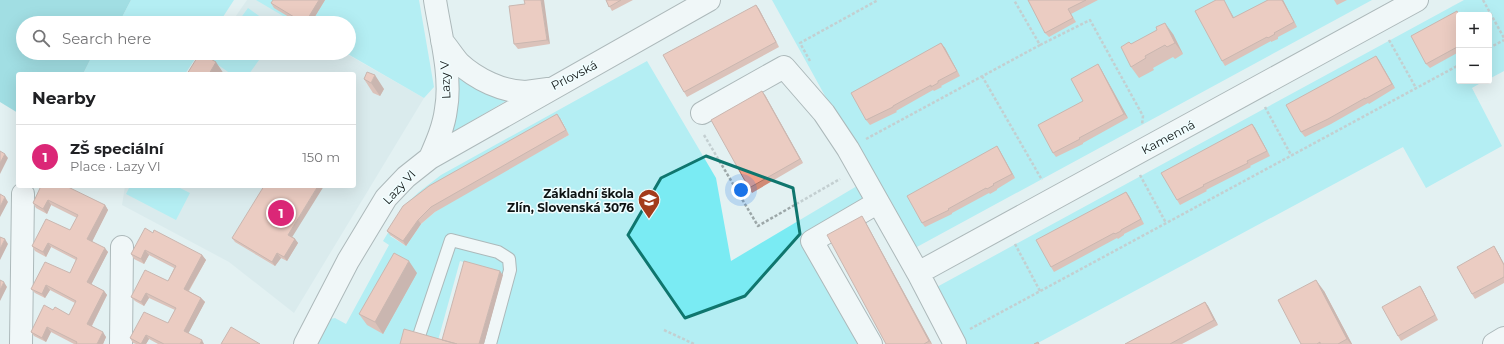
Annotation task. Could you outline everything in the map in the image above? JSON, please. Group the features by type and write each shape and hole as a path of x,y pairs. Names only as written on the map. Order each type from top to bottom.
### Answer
{"street":[{"name":"Lazy V","path":"430,158 441,133 447,108 448,80 435,0"},
{"name":"Prlovská","path":"441,40 460,63 481,78 496,85 514,91 525,92 553,88 709,0"},
{"name":"Kamenná","path":"918,273 1417,0"},
{"path":"702,122 784,67 824,113 848,149 918,273 962,337"},
{"name":"Lazy VI","path":"305,344 348,261 386,198 406,177 430,158 553,88"},
{"path":"21,344 23,194"},
{"path":"871,344 812,241 877,202"},
{"path":"121,344 122,247"},
{"path":"1494,344 1504,338"}],"lane":[{"path":"418,336 451,240 498,252 509,259 510,270 490,344"}],"path":[{"path":"811,63 800,43 878,0"},
{"path":"1014,0 1040,45"},
{"path":"1483,0 1504,39 1492,46"},
{"path":"848,149 1040,45 1090,20 1143,116 1141,128"},
{"path":"1378,21 1416,88"},
{"path":"962,337 1040,291 1456,67"},
{"path":"982,76 1053,200"},
{"path":"1256,89 1291,155"},
{"path":"702,122 758,226 858,168"},
{"path":"1130,157 1166,223"},
{"path":"1005,226 1040,291"},
{"path":"664,330 694,344"}],"highlighted area":[{"path":"706,156 793,188 800,234 745,296 685,318 628,235 661,178"}],"shaded area":[{"path":"0,0 131,0 123,16 16,16 16,60 90,60 84,72 16,72 16,112 0,102"},
{"path":"131,0 234,0 224,16 123,16"},
{"path":"247,0 258,0 284,16 236,16"},
{"path":"256,0 419,0 434,87 424,98 356,59 356,16 283,16"},
{"path":"772,0 1372,0 915,248 902,235"},
{"path":"1464,0 1504,0 1504,71 1492,77 1492,12 1456,12 1456,84 1479,84 1472,88 1502,146 1426,188 1403,147 1036,344 954,344 935,288"},
{"path":"248,8 259,16 242,16"},
{"path":"356,59 424,98 294,313 229,262 122,205 125,188 356,188 356,72 197,72 206,60"},
{"path":"90,60 194,60 186,72 84,72"},
{"path":"211,60 259,60 250,72 228,72"},
{"path":"647,61 716,178 731,261 862,183 862,199 809,254 858,344 496,344 505,274 460,261 437,344 317,344 330,319 335,318 346,324 389,245 383,241 398,216 407,203 441,175","holes":["561,119 569,135 451,201 421,224 406,246 390,236"]},
{"path":"458,77 480,90 507,98 506,101 451,133"},
{"path":"129,188 180,188 190,193 176,220 126,194"}],"building":[{"path":"273,0 319,0 309,16 292,16 271,3"},
{"path":"524,0 541,0 547,40 514,44 509,6 525,4"},
{"path":"606,0 621,0 609,7"},
{"path":"1028,0 1086,0 1068,9 1073,18 1045,33"},
{"path":"1216,0 1224,0 1233,18 1268,0 1282,0 1294,22 1268,38 1267,37 1222,61 1195,11"},
{"path":"756,5 776,42 684,92 663,55"},
{"path":"1457,11 1456,48 1426,64 1411,36"},
{"path":"1165,23 1175,43 1167,47 1165,45 1145,56 1146,58 1131,67 1121,47 1129,42 1131,44 1157,30 1156,27"},
{"path":"941,43 957,71 938,81 938,83 931,87 931,85 893,107 866,120 851,93"},
{"path":"1376,56 1392,84 1301,132 1286,105"},
{"path":"196,60 212,60 216,62 210,72 188,72"},
{"path":"1098,64 1124,114 1053,153 1038,125 1083,101 1071,79"},
{"path":"367,72 375,75 371,83 364,79"},
{"path":"762,91 800,159 749,188 711,120"},
{"path":"557,114 566,130 431,207 418,220 403,241 387,231 403,206 429,186"},
{"path":"1252,124 1267,151 1247,161 1248,163 1203,185 1204,186 1177,200 1161,173"},
{"path":"997,146 1012,174 948,209 949,210 922,223 907,196"},
{"path":"0,151 5,154 0,163"},
{"path":"40,188 70,188 105,205 87,239 105,248 87,282 104,291 87,324 103,332 97,344 76,344 77,342 47,327 42,338 31,332 44,305 53,310 55,307 69,315 76,301 46,285 42,294 31,289 45,262 70,273 77,258 48,243 43,252 32,246 46,219 70,230 78,215 48,200 43,209 33,203"},
{"path":"263,188 317,188 288,235 295,239 284,257 277,253 272,262 232,238"},
{"path":"1126,192 1141,219 1051,267 1036,240"},
{"path":"0,194 5,197 0,207"},
{"path":"862,216 929,341 924,344 886,344 827,235"},
{"path":"145,228 153,233 154,230 202,255 184,289 201,298 184,331 202,340 200,344 164,344 146,335 141,344 130,338 144,312 168,323 176,308 146,293 141,302 131,297 145,270 168,281 176,266 145,250 141,259 131,254"},
{"path":"0,237 5,239 0,249"},
{"path":"1494,246 1504,265 1504,277 1472,294 1457,267"},
{"path":"394,253 409,261 375,322 359,314"},
{"path":"464,261 500,271 479,344 457,344 442,340"},
{"path":"0,280 4,282 0,290"},
{"path":"1316,280 1347,339 1338,344 1320,344 1320,342 1317,344 1301,344 1278,300"},
{"path":"1420,286 1435,315 1398,336 1382,307"},
{"path":"1205,302 1214,320 1170,344 1125,344"},
{"path":"231,327 260,344 221,344"},
{"path":"404,329 457,344 400,344"}],"place":[{"name":"ZŠ speciální","path":"281,213"},
{"name":"Základní škola Zlín, Slovenská 3076","path":"649,220"}]}
